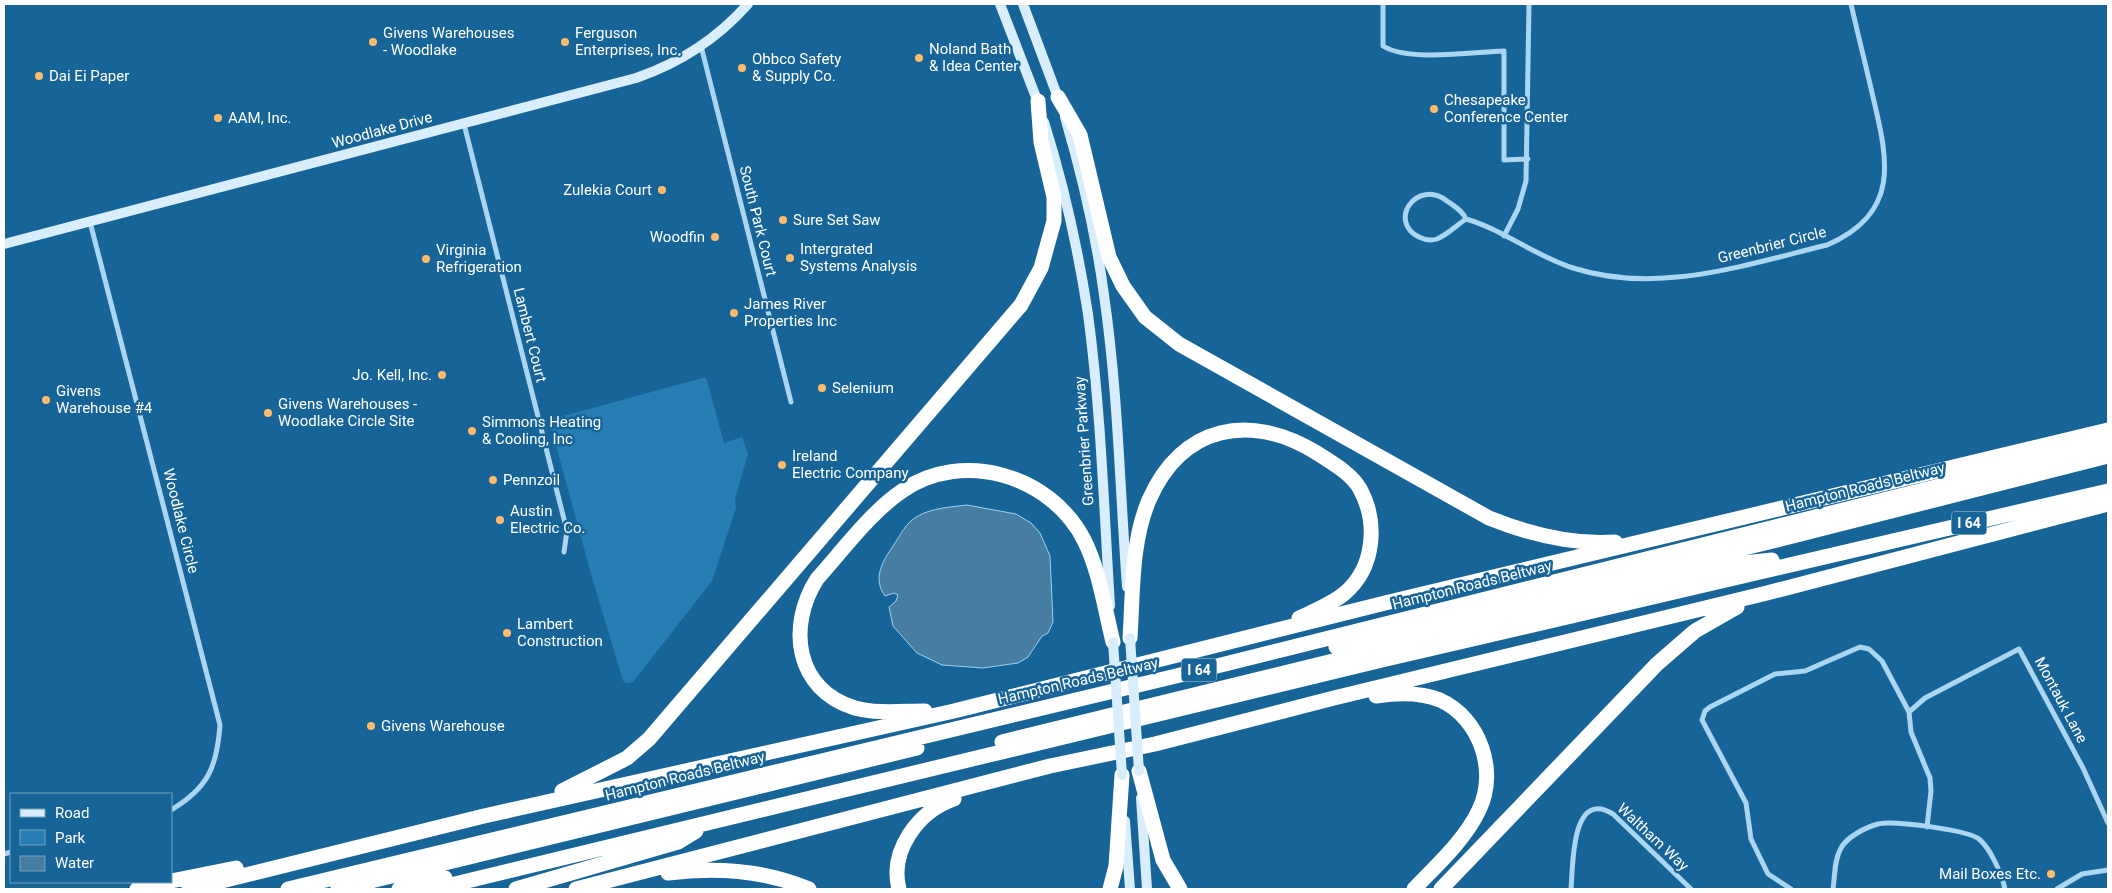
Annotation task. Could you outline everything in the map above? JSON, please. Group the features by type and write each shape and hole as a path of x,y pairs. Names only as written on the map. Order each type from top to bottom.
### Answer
{"highway":[{"path":"1058,97 1080,135 1113,268 1135,305 1164,333 1462,505 1504,524 1554,538 1594,542 1668,535"},
{"path":"484,816 549,797 587,781 627,758 649,739 1021,306 1041,268 1054,221 1054,196 1041,142 1038,102"},
{"path":"1130,638 1135,560 1140,530 1149,500 1158,483 1176,458 1195,443 1221,432 1247,429 1262,431 1292,440 1337,466 1360,489 1370,512 1371,542 1367,559 1353,584 1335,600 1273,631"},
{"path":"188,889 484,816 954,710 1668,535 2108,430"},
{"name":"Hampton Roads Beltway","path":"288,889 1229,663 2108,444"},
{"path":"338,889 1781,539 2108,456"},
{"path":"954,710 868,710 843,703 822,688 814,678 804,660 799,638 801,611 809,591 817,579 895,496 923,479 960,470 986,470 1018,480 1052,500 1070,518 1085,540 1094,567 1113,642"},
{"name":"I 64","path":"434,889 1382,660 2108,491"},
{"path":"576,889 1050,766 1155,744 1298,707 1796,586 2108,504"},
{"path":"399,889 1642,585 1744,563 1829,555"},
{"path":"1442,889 1677,646 1696,631 1735,608 1796,586"},
{"path":"1298,707 1388,694 1419,695 1445,703 1462,716 1471,726 1481,744 1487,766 1486,788 1482,802 1472,823 1414,889"},
{"path":"899,889 898,869 904,845 916,824 930,812 952,800 1010,784 1050,766"},
{"path":"1139,771 1163,860 1180,889"},
{"path":"1110,889 1116,866 1122,775"},
{"path":"516,889 678,842 706,824"},
{"path":"172,882 222,870 326,854"},
{"path":"600,882 686,871 731,870 780,880 809,889"},
{"path":"137,889 166,883"}],"main road":[{"name":"Woodlake Drive","path":"4,244 636,78 664,67 701,46 720,33 748,4"},
{"name":"Greenbrier Parkway","path":"1000,4 1038,102 1067,203 1088,316 1098,416 1130,889"},
{"path":"1023,4 1058,97 1086,195 1104,295 1113,378 1147,889"}],"street":[{"path":"1383,4 1383,46 1392,52 1441,54 1504,51 1504,160 1528,159"},
{"path":"1504,236 1524,191 1528,159 1529,4"},
{"name":"Greenbrier Circle","path":"1466,219 1441,237 1430,241 1411,233 1405,219 1407,210 1413,200 1430,194 1444,198 1464,214 1466,219 1490,228 1545,258 1574,269 1612,277 1640,280 1667,280 1713,273 1827,245 1840,239 1852,231 1870,214 1880,196 1886,166 1883,137 1851,4"},
{"name":"South Park Court","path":"701,46 791,402"},
{"name":"Lambert Court","path":"464,124 567,531 564,552"},
{"name":"Woodlake Circle","path":"90,222 220,726 218,754 208,778 190,799 172,809"},
{"path":"1791,889 1768,874 1751,839 1746,803 1702,720 1705,711 1774,674 1804,671 1860,647 1869,649 1882,661 1909,712 1911,732 1930,778 1931,791 1927,827"},
{"name":"Montauk Lane","path":"1909,712 1925,698 2019,649 2083,768 2108,824"},
{"name":"Waltham Way","path":"1571,889 1576,833 1585,818 1596,808 1613,814 1691,889"},
{"path":"1833,889 1837,857 1847,840 1879,824 1888,823 1965,832 1979,839 1985,846 2005,889"},
{"path":"2057,889 2082,874 2108,870"}],"green space":[{"path":"706,377 724,443 742,437 748,454 735,499 736,508 712,581 633,682 627,683 623,681 593,581 549,420"}],"water":[{"path":"967,505 1016,514 1031,523 1040,533 1050,556 1053,622 1048,633 1042,636 1028,657 1018,663 983,668 942,665 917,653 893,626 889,607 896,601 898,595 894,593 885,596 879,583 880,570 906,526 923,513"}],"place":[{"name":"Givens Warehouses - Woodlake","path":"373,42"},
{"name":"Ferguson Enterprises, Inc.","path":"565,42"},
{"name":"Noland Bath & Idea Center","path":"919,58"},
{"name":"Obbco Safety & Supply Co.","path":"742,68"},
{"name":"Dai Ei Paper","path":"39,76"},
{"name":"Chesapeake Conference Center","path":"1434,109"},
{"name":"AAM, Inc.","path":"218,118"},
{"name":"Zulekia Court","path":"662,190"},
{"name":"Sure Set Saw","path":"783,220"},
{"name":"Woodfin","path":"715,237"},
{"name":"Intergrated Systems Analysis","path":"790,258"},
{"name":"Virginia Refrigeration","path":"426,259"},
{"name":"James River Properties Inc","path":"734,313"},
{"name":"Jo. Kell, Inc.","path":"442,375"},
{"name":"Selenium","path":"822,388"},
{"name":"Givens Warehouse #4","path":"46,400"},
{"name":"Givens Warehouses - Woodlake Circle Site","path":"268,413"},
{"name":"Simmons Heating & Cooling, Inc","path":"472,431"},
{"name":"Ireland Electric Company","path":"782,465"},
{"name":"Pennzoil","path":"493,480"},
{"name":"Austin Electric Co.","path":"500,520"},
{"name":"Lambert Construction","path":"507,633"},
{"name":"Givens Warehouse","path":"371,726"},
{"name":"Mail Boxes Etc.","path":"2051,874"}]}
